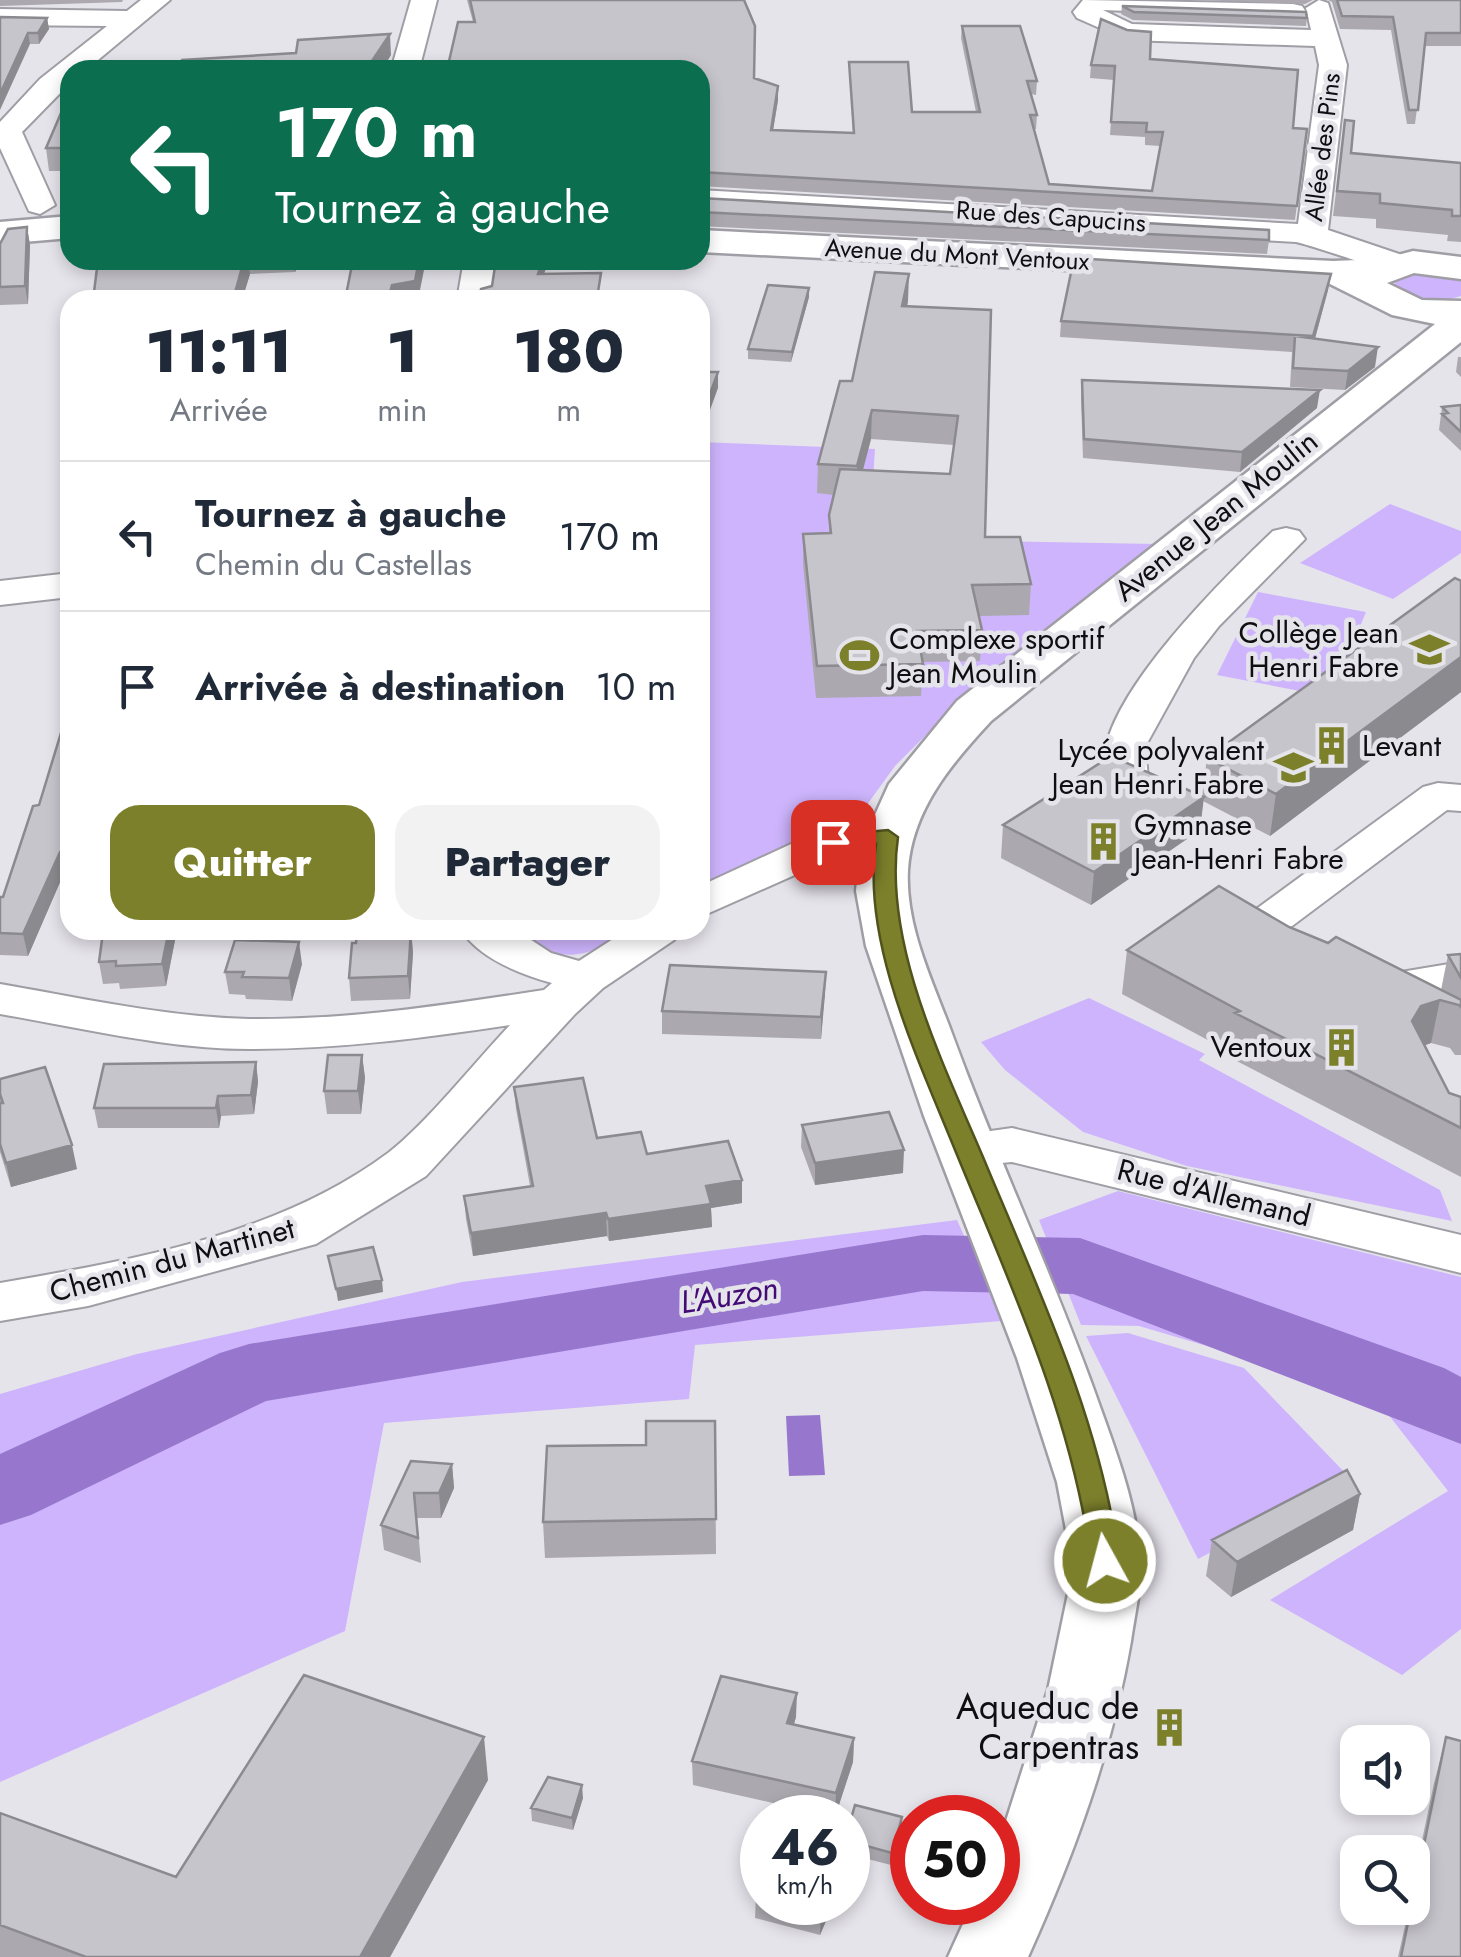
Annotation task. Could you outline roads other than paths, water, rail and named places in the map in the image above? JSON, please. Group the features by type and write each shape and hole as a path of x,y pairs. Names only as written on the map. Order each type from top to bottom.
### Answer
{"main road":[{"path":"0,233 60,228"},
{"name":"Avenue du Mont Ventoux","path":"710,241 1369,272 1461,268"},
{"path":"1369,272 1388,302 1419,332"},
{"name":"Avenue Jean Moulin","path":"988,1957 1064,1776 1104,1588 1097,1498 1041,1328 966,1148 886,916 882,874 888,837 922,772 974,711 1419,332 1461,315"}],"street":[{"path":"82,60 157,0"},
{"path":"407,60 424,0"},
{"path":"1305,6 1107,2 1094,3 1086,12 1126,32 1328,38"},
{"name":"Allée des Pins","path":"1305,6 1328,38 1334,66 1312,235"},
{"path":"0,16 132,20"},
{"path":"55,207 7,131 7,122 60,78"},
{"name":"Rue des Capucins","path":"710,198 904,207 1312,235 1372,252 1369,272"},
{"path":"0,208 55,207"},
{"path":"1126,778 1124,747 1176,655 1205,618 1286,539"},
{"path":"0,594 60,586"},
{"path":"1260,928 1453,790 1461,839"},
{"path":"710,897 833,842 888,837"},
{"path":"499,940 572,990"},
{"path":"0,1000 167,1027 248,1034 392,1028 572,990 644,940"},
{"path":"1400,984 1461,977"},
{"name":"Chemin du Martinet","path":"0,1302 88,1286 297,1231 408,1164 572,990"},
{"name":"Rue d'Allemand","path":"966,1148 1030,1149 1461,1254"}],"waterway":[{"name":"L'Auzon","path":"0,1492 249,1374 923,1263 1080,1266 1414,1390 1461,1413"}],"place":[{"name":"Collège Jean Henri Fabre","path":"1429,650"},
{"name":"Complexe sportif Jean Moulin","path":"859,656"},
{"name":"Levant","path":"1332,746"},
{"name":"Lycée polyvalent Jean Henri Fabre","path":"1294,767"},
{"name":"Gymnase Jean-Henri Fabre","path":"1104,842"},
{"name":"Ventoux","path":"1341,1047"},
{"name":"Aqueduc de Carpentras","path":"1169,1727"}]}
